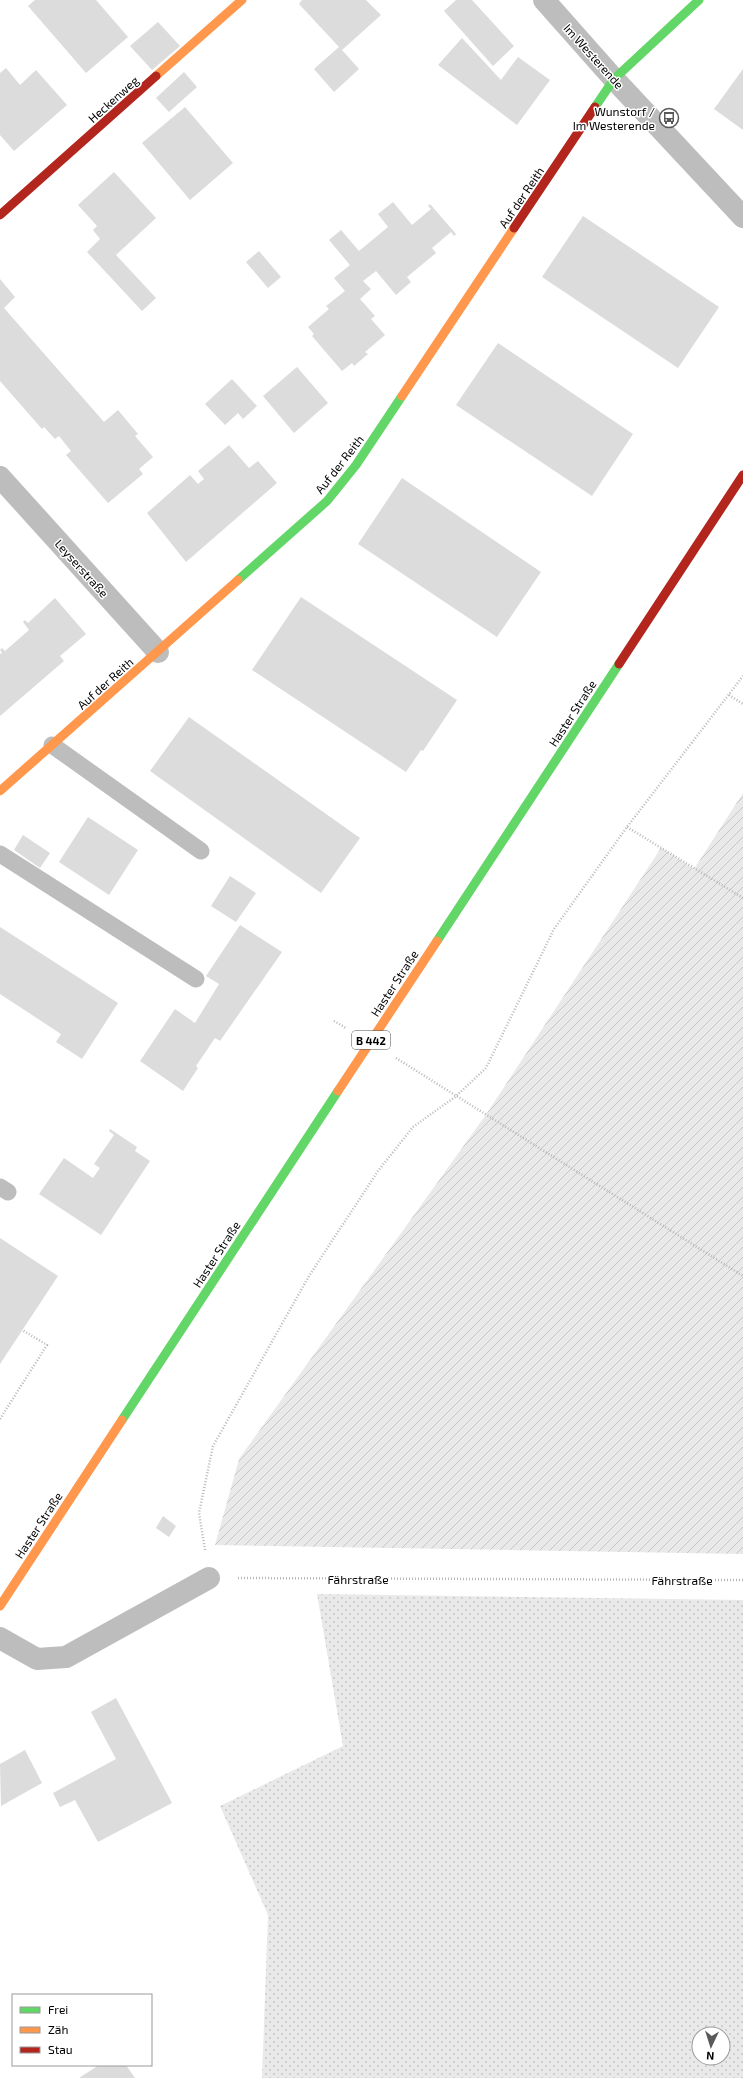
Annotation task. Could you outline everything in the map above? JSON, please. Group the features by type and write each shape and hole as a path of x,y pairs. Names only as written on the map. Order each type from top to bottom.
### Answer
{"street":[{"name":"Heckenweg","path":"0,215 242,0"},
{"name":"Im Westerende","path":"544,0 614,79 743,217"},
{"name":"Auf der Reith","path":"0,790 158,652 327,501 356,465 614,79 699,0"},
{"name":"Haster Straße","path":"0,1606 743,475"},
{"name":"Leyserstraße","path":"2,484 158,652"},
{"path":"0,1638 37,1659 66,1657 209,1578"}],"lane":[{"path":"52,745 201,851"},
{"path":"0,854 196,979"}],"path":[{"path":"209,1578 200,1512 213,1446 309,1276 378,1171 413,1127 455,1097 486,1068 554,928 627,828 743,676"},
{"path":"729,695 743,704"},
{"path":"627,828 743,898"},
{"path":"370,1042 455,1097 743,1276"},
{"path":"0,1419 47,1346 22,1330"},
{"name":"Fährstraße","path":"209,1578 743,1580"}],"shaded area":[{"path":"743,793 743,1554 215,1545 239,1459 485,1116 661,848 694,869"},
{"path":"317,1594 743,1600 743,2078 262,2078 268,1915 220,1806 343,1746"}],"building":[{"path":"35,0 96,0 128,37 86,73 28,6"},
{"path":"302,0 366,0 381,15 342,50 359,69 334,92 314,69 339,47 299,4"},
{"path":"456,0 472,0 514,46 493,66 444,11"},
{"path":"158,22 180,46 152,70 130,46"},
{"path":"462,38 501,80 518,57 550,80 517,125 438,65"},
{"path":"6,68 20,85 36,70 67,105 14,151 0,135 0,73"},
{"path":"743,69 743,130 714,109"},
{"path":"184,72 197,87 169,112 156,98"},
{"path":"185,107 233,163 190,200 142,143"},
{"path":"114,172 156,218 116,255 156,298 142,311 87,252 100,239 93,230 97,226 78,205"},
{"path":"393,202 412,225 431,209 428,206 430,204 456,234 454,236 451,232 432,248 436,253 407,277 411,282 396,295 376,271 363,281 371,289 360,299 375,316 371,319 385,335 365,352 368,354 354,366 352,363 342,371 312,336 314,334 308,327 329,309 326,306 345,291 334,278 350,265 329,240 341,230 359,251 388,227 378,214"},
{"path":"583,216 719,307 678,368 542,277"},
{"path":"259,251 281,277 268,288 246,262"},
{"path":"0,279 15,297 4,308 104,422 118,410 138,434 135,436 153,457 139,469 143,474 108,503 66,455 71,451 59,436 55,439 44,427 42,429 0,381"},
{"path":"498,343 633,434 592,496 456,405"},
{"path":"297,367 328,403 294,433 263,396"},
{"path":"232,379 257,406 243,419 238,413 225,425 205,404"},
{"path":"229,445 249,468 258,461 277,483 186,562 147,513 190,475 198,484 204,479 198,471"},
{"path":"402,478 541,572 497,637 358,544"},
{"path":"301,597 457,700 423,751 421,750 406,772 252,670"},
{"path":"55,598 86,634 60,656 64,661 0,716 0,654 2,653 0,650 2,648 5,651 29,630 23,622 25,620 28,623"},
{"path":"189,717 360,838 321,893 150,771"},
{"path":"88,817 138,850 109,895 59,862"},
{"path":"23,835 50,853 40,868 14,850"},
{"path":"230,876 256,893 236,922 211,906"},
{"path":"240,925 282,952 220,1041 215,1038 196,1066 198,1068 183,1091 140,1061 175,1009 195,1023 219,984 206,976"},
{"path":"0,927 118,1003 82,1059 56,1042 61,1034 0,994"},
{"path":"110,1129 137,1147 135,1151 150,1161 101,1235 39,1194 64,1158 93,1178 100,1168 94,1164 114,1135 109,1131"},
{"path":"0,1238 58,1276 0,1364"},
{"path":"163,1516 176,1526 169,1537 156,1528"},
{"path":"116,1698 172,1803 98,1842 75,1800 60,1807 53,1793 116,1759 91,1712"},
{"path":"25,1750 42,1783 1,1806 0,1764"},
{"path":"97,2066 127,2066 135,2078 79,2078"}],"traffic: fast":[{"path":"595,107 614,79 699,0"},
{"path":"238,580 327,501 356,465 402,396"},
{"path":"437,941 619,664"},
{"path":"122,1420 338,1091"}],"traffic: slow":[{"path":"156,76 242,0"},
{"path":"402,396 514,228"},
{"path":"0,791 238,580"},
{"path":"338,1091 437,941"},
{"path":"0,1606 122,1420"}],"traffic: jam":[{"path":"0,215 156,76"},
{"path":"514,228 595,107"},
{"path":"619,664 743,475"}],"place":[{"name":"Wunstorf / Im Westerende","path":"669,118"}]}
